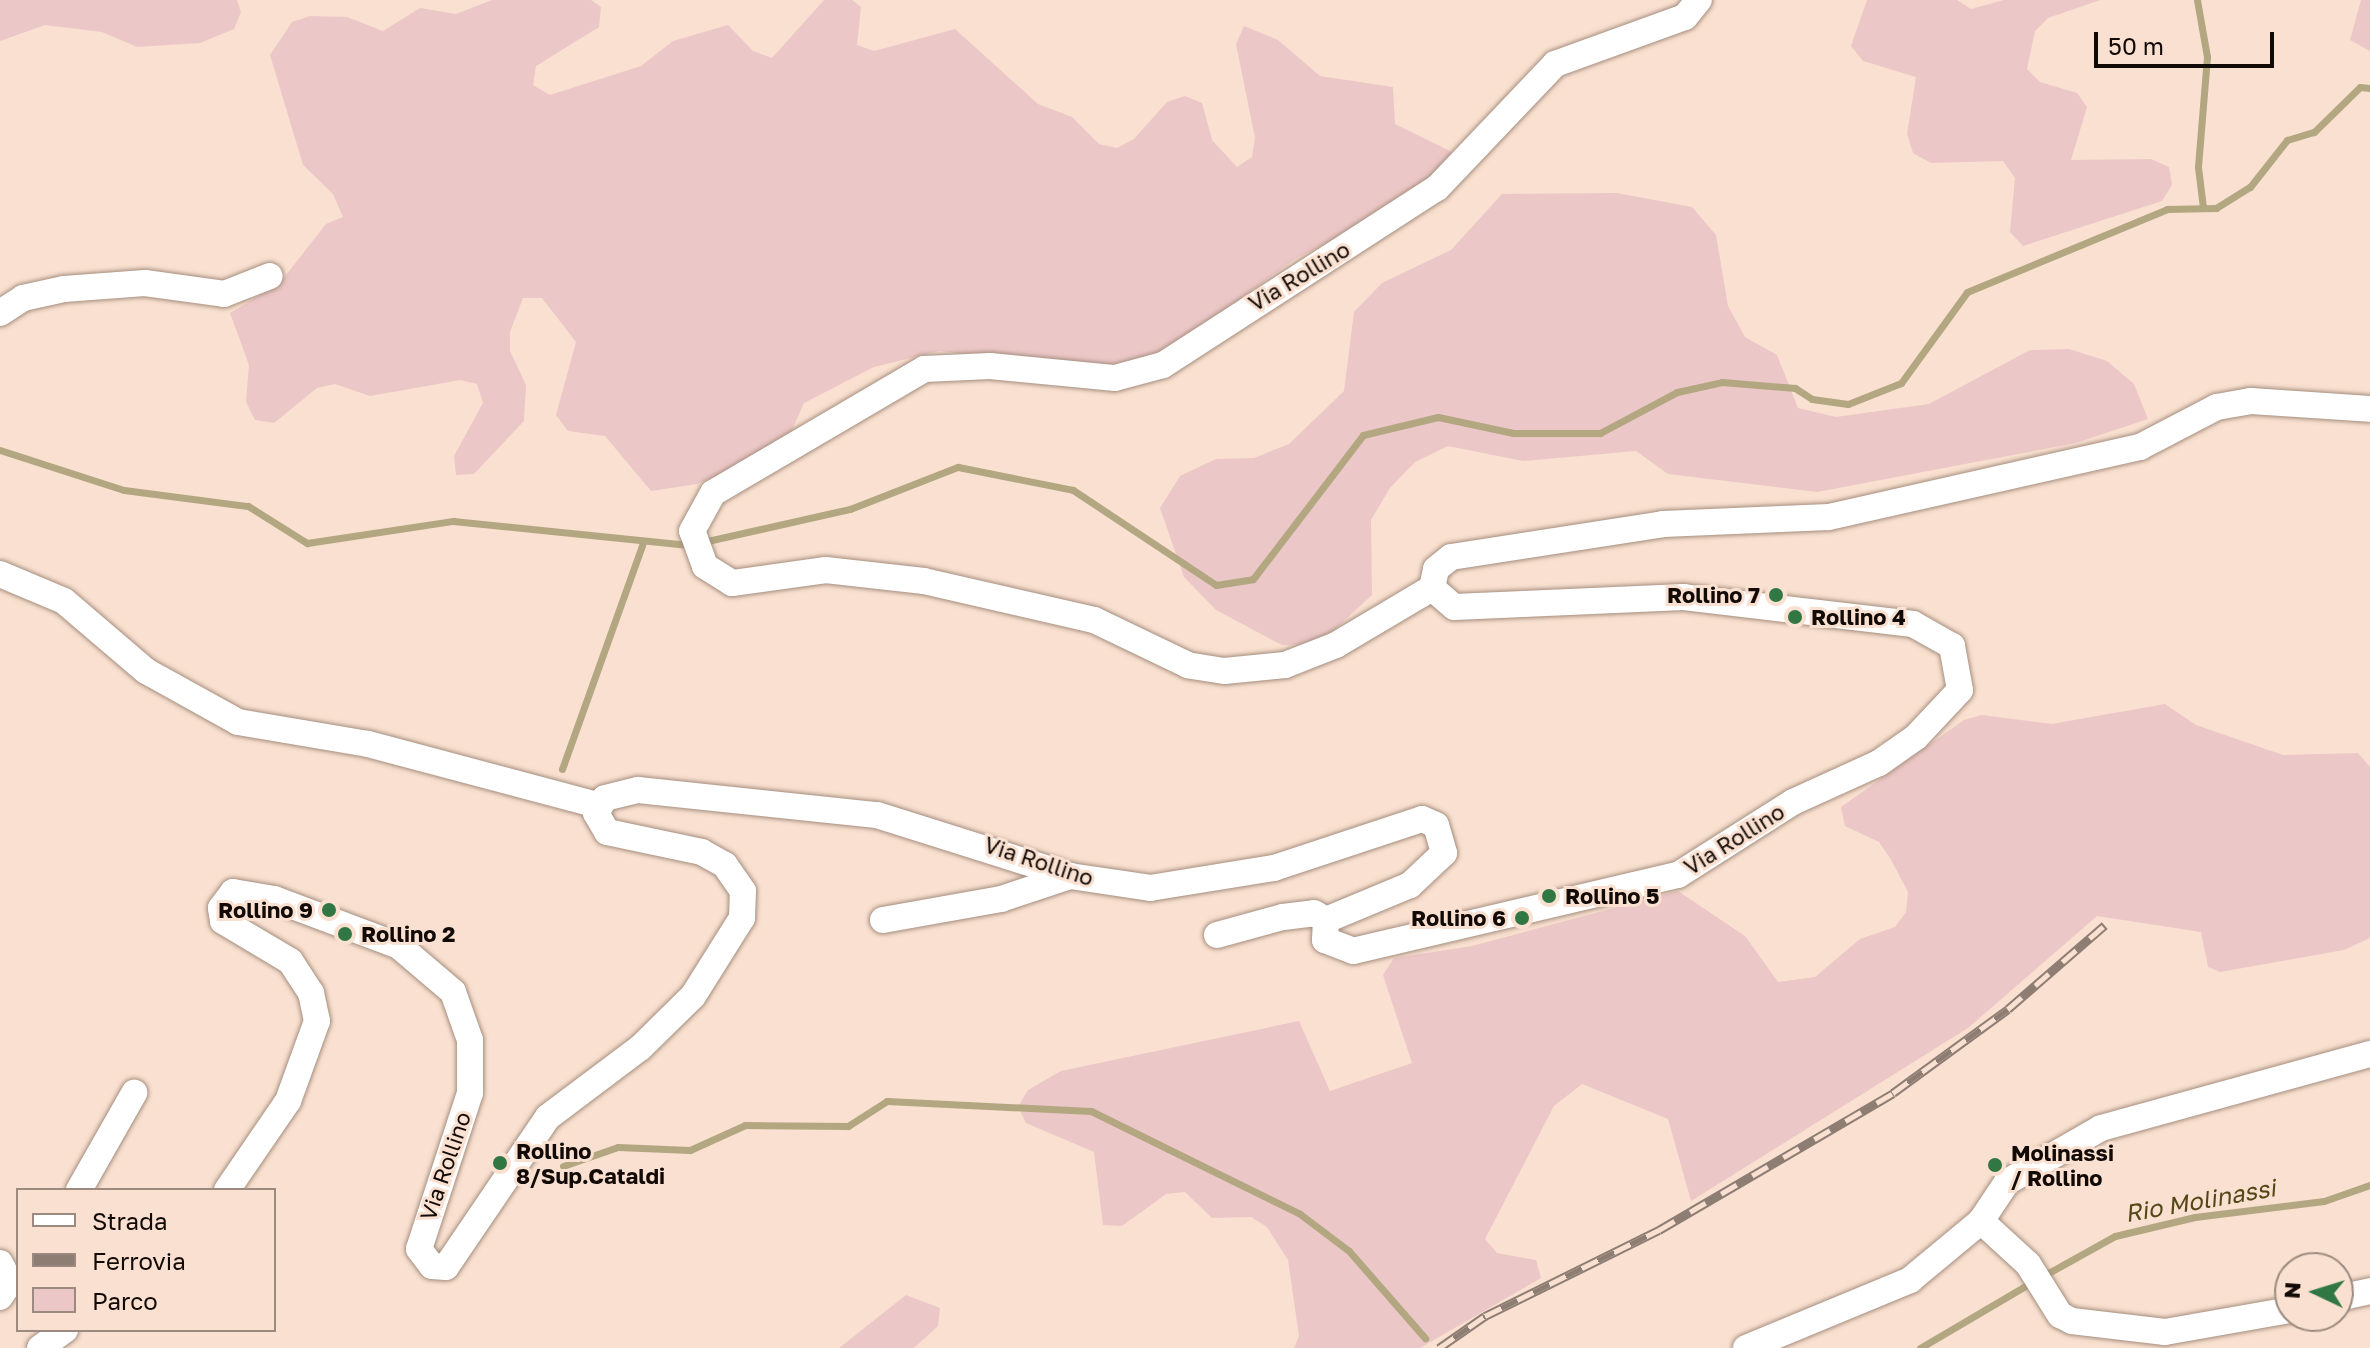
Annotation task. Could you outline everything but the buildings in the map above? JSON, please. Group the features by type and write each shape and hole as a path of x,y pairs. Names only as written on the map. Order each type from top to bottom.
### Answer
{"street":[{"name":"Via Rollino","path":"1699,0 1685,17 1555,64 1437,188 1163,365 1115,378 990,366 924,369 713,493 692,531 705,566 732,583 826,570 924,581 1094,620 1188,665 1224,671 1285,665 1336,645 1432,588 1436,569 1462,553 1663,524 1829,517 2140,447 2217,407 2251,401 2370,409"},
{"path":"0,313 23,298 64,289 145,283 224,294 270,276"},
{"path":"0,574 64,601 146,671 238,722 368,744 598,805"},
{"name":"Via Rollino","path":"228,1188 288,1101 317,1021 290,961 223,921 224,901 240,890 399,946 453,992 470,1040 470,1093 419,1249 432,1266 458,1259 548,1117 640,1048 693,996 742,918 743,891 725,865 702,852 607,832 598,805 638,790 877,815 1070,876 1150,888 1274,868 1422,819 1441,830 1444,853 1410,885 1326,920 1325,940 1353,951 1678,875 1793,802 1904,746 1954,703 1963,677 1946,637 1867,616 1684,597 1454,607 1432,588"},
{"path":"883,920 1001,899 1070,876"},
{"path":"1217,935 1283,917 1314,913 1326,920"},
{"path":"1746,1348 1910,1280 1988,1225 2007,1182 2101,1128 2370,1054"},
{"path":"80,1188 134,1093"},
{"path":"1988,1225 2060,1315 2165,1332 2274,1313"},
{"path":"0,1297 9,1288 9,1264"},
{"path":"40,1348 62,1332"}],"green space":[{"path":"0,0 237,0 241,12 234,29 200,43 137,47 102,32 45,25 0,41"},
{"path":"492,0 591,0 601,7 599,27 536,66 533,85 550,95 641,66 673,41 728,25 753,51 772,58 824,0 852,0 861,7 857,45 874,51 955,29 1038,104 1072,117 1099,144 1117,148 1134,139 1167,102 1185,96 1202,103 1212,140 1237,167 1252,157 1255,138 1236,44 1244,26 1278,40 1320,76 1393,87 1395,124 1456,154 1391,211 1295,259 1179,343 1140,360 1085,367 939,351 874,367 804,403 784,448 697,484 651,491 605,436 568,431 556,415 576,342 542,298 523,298 510,332 510,351 526,385 524,421 474,474 456,475 454,456 483,403 477,384 460,380 370,396 335,384 317,388 274,423 255,420 246,402 249,365 230,313 279,284 326,224 343,217 333,194 303,165 270,55 292,22 310,16 347,17 383,31 420,8 456,14"},
{"path":"1867,0 1957,0 1971,9 2004,0 2100,0 2048,18 2035,31 2027,69 2040,82 2077,93 2087,107 2071,160 2151,159 2169,167 2172,185 2162,201 2023,246 2010,232 2015,178 2003,161 1931,163 1913,153 1907,134 1916,77 1863,61 1851,46"},
{"path":"2361,0 2370,0 2370,51 2350,40"},
{"path":"1617,193 1692,207 1716,235 1728,306 1745,337 1777,355 1798,408 1836,417 1929,404 2030,350 2069,349 2107,361 2134,384 2148,419 2076,443 1817,492 1668,474 1636,451 1523,461 1448,446 1415,462 1390,488 1371,520 1372,595 1319,644 1282,645 1216,610 1184,577 1160,508 1180,476 1216,459 1254,458 1289,444 1344,391 1354,312 1382,283 1451,250 1502,194"},
{"path":"2165,704 2196,725 2283,755 2358,753 2370,767 2370,938 2344,950 2220,972 2208,967 2201,932 2097,916 1968,1028 1691,1201 1668,1119 1582,1084 1554,1106 1485,1239 1497,1253 1536,1260 1541,1278 1420,1348 1294,1348 1299,1336 1288,1260 1267,1227 1251,1217 1212,1218 1185,1192 1166,1194 1122,1226 1103,1225 1094,1152 1026,1123 1018,1107 1028,1090 1061,1071 1299,1021 1330,1091 1412,1063 1383,975 1394,958 1472,946 1678,891 1745,936 1778,982 1815,977 1860,939 1895,927 1906,912 1908,892 1890,858 1879,842 1845,826 1841,807 1964,720 1982,715 2052,724"},
{"path":"906,1295 940,1308 938,1326 914,1348 839,1348"}],"waterway":[{"path":"2197,0 2207,57 2198,167 2203,208"},
{"path":"703,542 850,509 958,467 1073,490 1216,585 1253,579 1363,435 1438,417 1513,433 1600,433 1677,392 1722,382 1795,388 1812,399 1848,404 1901,383 1967,292 2167,209 2216,208 2250,187 2287,140 2314,132 2360,87 2370,88"},
{"path":"0,450 124,490 248,506 307,543 453,521 691,545"},
{"path":"562,769 642,545"},
{"path":"563,1166 618,1147 690,1150 745,1125 848,1126 887,1101 1091,1111 1300,1214 1349,1251 1425,1338"},
{"name":"Rio Molinassi","path":"2043,1276 2115,1236 2195,1217 2324,1201 2370,1185"},
{"name":"Rio Molinassi","path":"1920,1348 2032,1282"}],"railway":[{"path":"1439,1348 1485,1316 1659,1230 1893,1093 2008,1009 2105,925"}],"place":[{"name":"Rollino 7","path":"1776,595"},
{"name":"Rollino 4","path":"1795,617"},
{"name":"Rollino 5","path":"1549,896"},
{"name":"Rollino 9","path":"329,910"},
{"name":"Rollino 6","path":"1522,918"},
{"name":"Rollino 2","path":"345,934"},
{"name":"Rollino 8/Sup.Cataldi","path":"500,1163"},
{"name":"Molinassi / Rollino","path":"1995,1165"}]}
